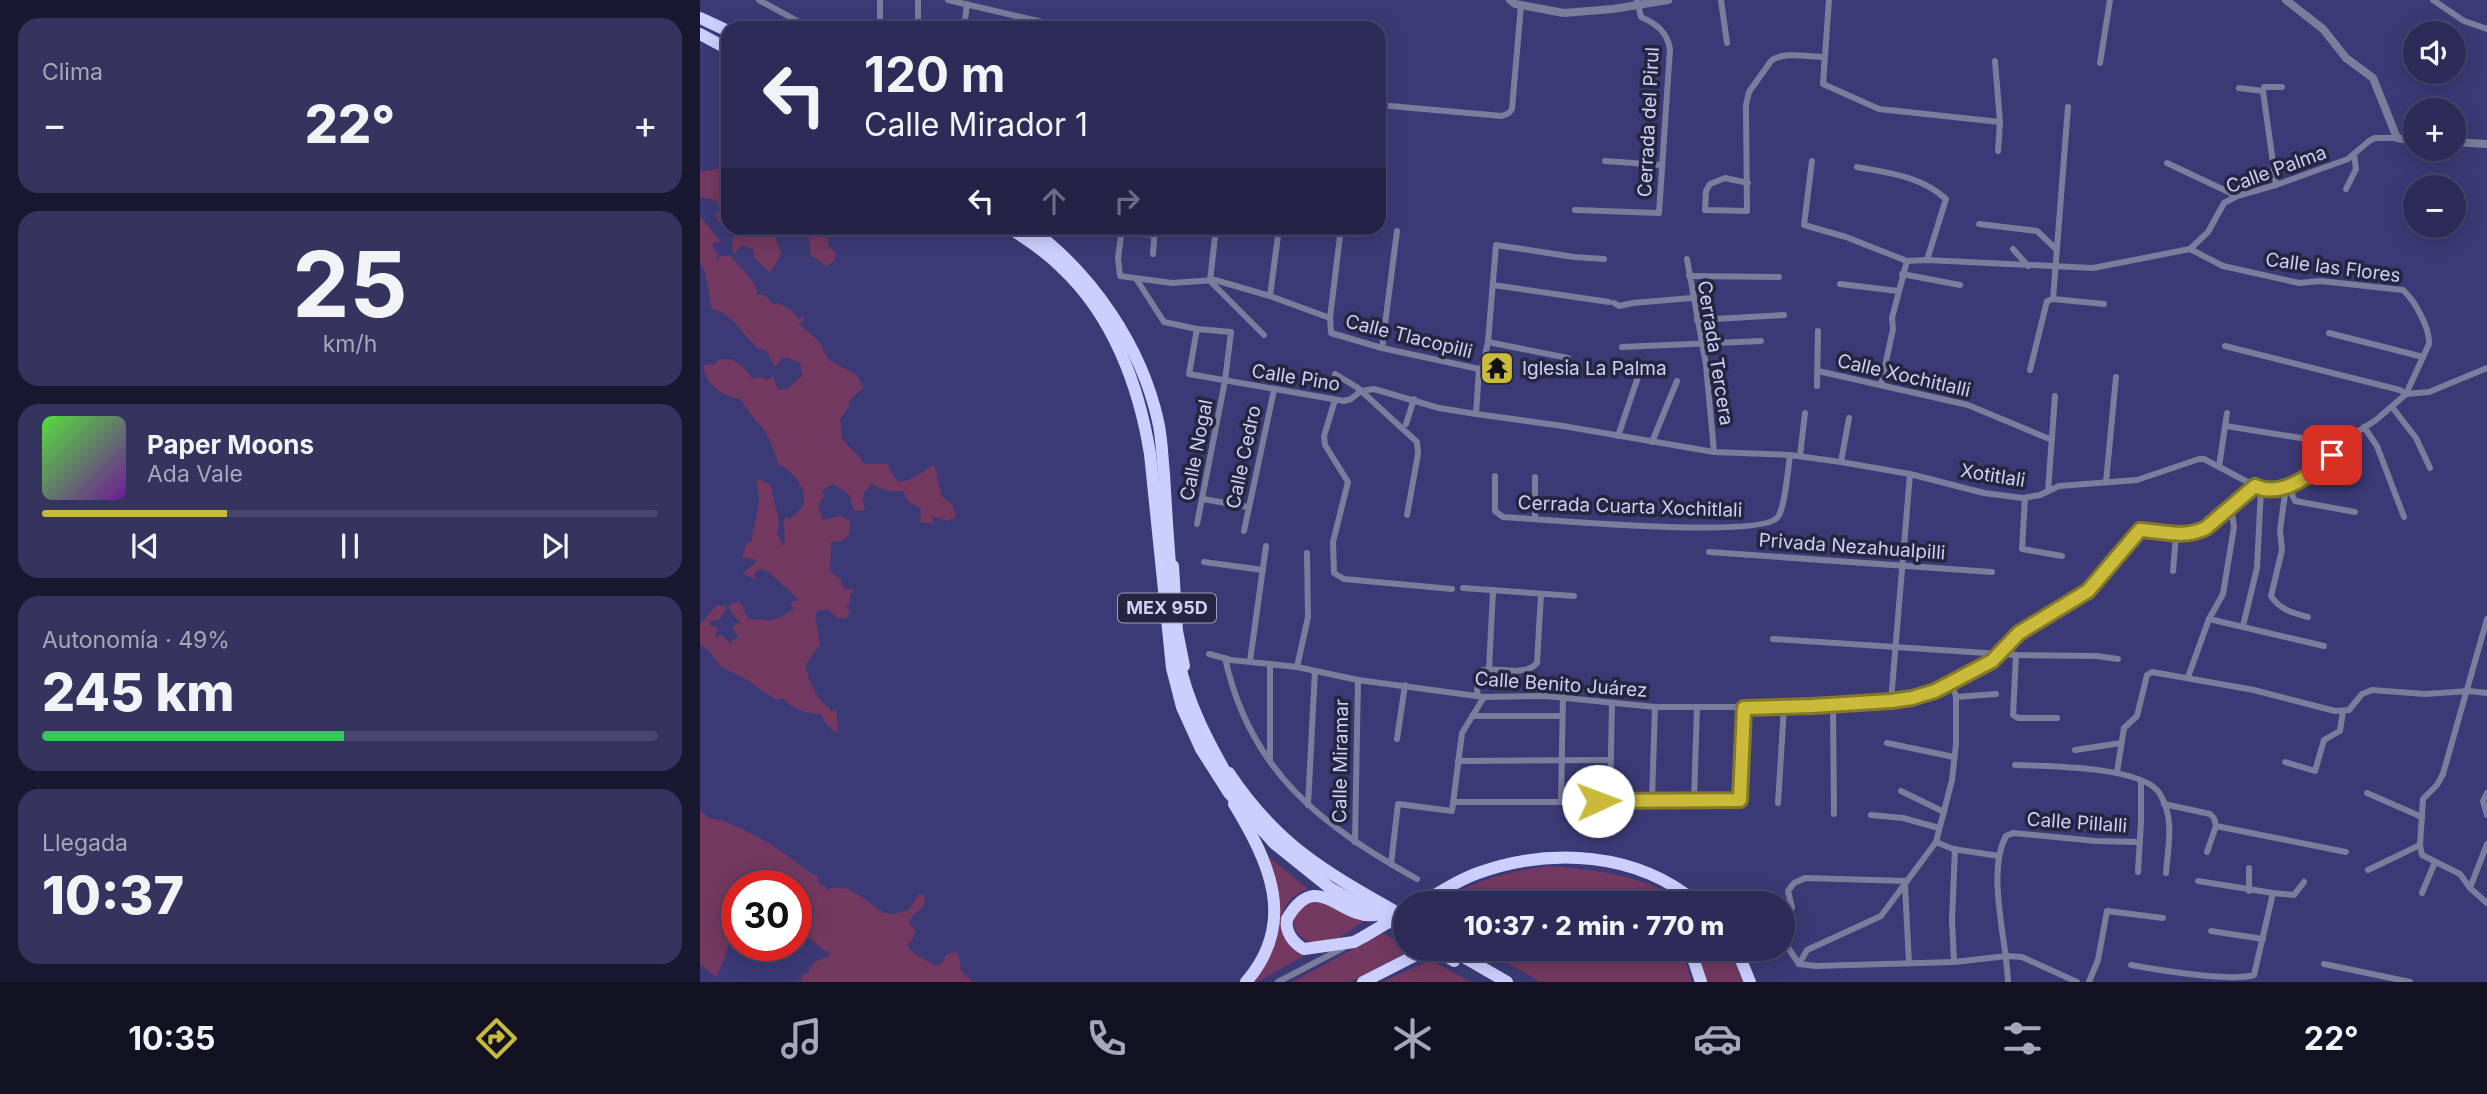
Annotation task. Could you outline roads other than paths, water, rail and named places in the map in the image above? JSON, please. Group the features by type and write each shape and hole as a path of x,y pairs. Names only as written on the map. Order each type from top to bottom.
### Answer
{"highway":[{"path":"700,19 721,29"},
{"path":"700,33 721,44"},
{"path":"1019,235 1062,267 1089,299 1111,331 1128,367 1146,425 1172,668 1182,706 1201,749 1229,793 1274,843 1330,888 1393,924"},
{"name":"MEX 95D","path":"1027,235 1067,268 1090,300 1134,380 1152,439 1174,669 1188,718 1200,745 1228,794 1285,857 1333,892 1393,925"},
{"path":"1038,235 1069,263 1121,326 1140,363 1150,391 1159,423 1174,628 1180,666 1209,743 1233,784 1262,821 1297,855 1393,917"},
{"name":"MEX 95D","path":"1045,235 1070,256 1115,316 1132,347 1152,396 1167,478 1177,631 1184,668 1198,710 1219,757 1248,799 1290,845 1341,881 1393,909"},
{"path":"1228,794 1261,850 1275,903 1270,941 1263,958 1246,982"},
{"path":"1442,891 1498,866 1552,857 1573,857 1598,859 1639,870 1683,891"},
{"path":"1375,915 1364,915 1319,896 1304,899 1298,904 1286,924 1294,942 1304,949 1359,939 1393,921"},
{"path":"1363,982 1408,961"},
{"path":"1453,961 1494,982"},
{"path":"1471,961 1507,982"},
{"path":"1484,961 1519,982"},
{"path":"1694,961 1701,982"},
{"path":"1741,961 1750,982"}],"street":[{"path":"759,0 797,21"},
{"path":"880,0 880,21"},
{"path":"918,0 918,21"},
{"path":"948,0 1038,21"},
{"path":"1510,0 1521,5 1564,13 1668,0"},
{"path":"1721,0 1727,43"},
{"path":"1829,0 1823,84 1879,109 2000,122"},
{"path":"2100,63 2110,0"},
{"path":"2286,0 2323,29 2346,58 2373,78 2397,138"},
{"path":"2434,0 2464,21 2487,29"},
{"name":"Cerrada del Pirul","path":"1575,210 1659,213 1670,49 1667,37 1658,27 1641,18 1637,3"},
{"path":"965,21 967,4"},
{"path":"1386,107 1502,116 1509,113 1513,108 1521,5"},
{"path":"1748,183 1725,178 1710,184 1706,191 1704,210 1747,211 1748,183 1746,105 1749,92 1776,57 1824,57"},
{"path":"1995,61 2000,122 1998,151"},
{"path":"2239,88 2282,87"},
{"path":"2263,89 2276,185"},
{"path":"2053,299 2068,107"},
{"name":"Calle Palma","path":"2190,249 2208,232 2224,203 2236,196 2276,185 2348,159 2375,138 2403,139"},
{"path":"2466,143 2487,144"},
{"path":"2346,189 2356,169 2354,154"},
{"path":"1605,161 1661,165"},
{"path":"1812,161 1804,225 1846,237 1907,261 2093,268 2190,249"},
{"path":"2167,163 2236,196"},
{"path":"1857,167 1918,180 1937,190 1946,199 1927,260"},
{"path":"1979,225 2037,231 2057,250"},
{"path":"1382,348 1397,231"},
{"path":"1121,235 1118,258 1120,276 1186,284 1215,280 1330,318 1340,235"},
{"path":"1153,254 1155,235"},
{"path":"1210,281 1215,235"},
{"path":"1270,296 1278,235"},
{"path":"1605,259 1496,245 1488,342 1482,368 1479,369 1476,414 1714,452"},
{"path":"2013,248 2028,266"},
{"name":"Calle las Flores","path":"2190,249 2223,266 2299,283 2320,281 2403,290 2417,310 2430,338 2406,394"},
{"name":"Cerrada Tercera","path":"1687,259 1706,365 1714,452"},
{"path":"1881,385 1893,329 1892,318 1907,261"},
{"path":"1902,274 1960,285"},
{"path":"1689,276 1779,276"},
{"path":"1137,280 1164,322 1196,329"},
{"path":"1210,281 1264,335"},
{"path":"1840,284 1898,291"},
{"path":"1493,285 1611,302 1619,306 1692,298"},
{"path":"2030,370 2048,301 2053,299 2104,304"},
{"path":"1697,320 1784,315"},
{"name":"Calle Tlacopilli","path":"1330,318 1331,333 1382,348 1479,369"},
{"name":"Calle Pino","path":"1196,329 1189,374 1335,400 1351,399 1361,391 1374,389 1439,408 1476,414"},
{"name":"Calle Nogal","path":"1196,329 1231,332 1225,382 1196,524"},
{"path":"1817,386 1818,331"},
{"path":"2329,332 2423,357"},
{"path":"1622,347 1760,341"},
{"path":"1488,342 1568,358"},
{"path":"2225,345 2400,390 2406,394"},
{"path":"2001,653 2019,633 2088,591 2135,533 2145,530 2176,535 2206,528 2258,488 2286,487 2322,466 2338,444 2392,407 2406,394 2429,392 2487,368"},
{"path":"1618,436 1640,371"},
{"name":"Calle Xochitlalli","path":"1818,371 1968,405 2052,440"},
{"path":"1335,374 1361,391 1417,442 1418,454 1407,515"},
{"path":"2106,482 2116,377"},
{"path":"1652,442 1677,381"},
{"name":"Calle Cedro","path":"1244,531 1274,390"},
{"path":"2048,492 2055,396"},
{"path":"1406,424 1414,399"},
{"path":"1335,400 1324,436 1325,445 1348,482 1333,542 1334,573 1344,579 1452,589"},
{"path":"2392,407 2416,438 2430,468"},
{"path":"1800,456 1805,413"},
{"path":"2219,467 2227,413"},
{"path":"1841,462 1849,418"},
{"path":"2226,426 2338,444"},
{"path":"2364,427 2377,446 2404,517"},
{"name":"Xotitlali","path":"1714,452 1790,455 1841,462 1910,474 1984,493 2025,498 2040,495 2059,486 2148,478 2199,459 2258,488"},
{"name":"Cerrada Cuarta Xochitlali","path":"1495,476 1497,514 1535,519 1656,526 1744,528 1777,519 1790,455"},
{"path":"1891,701 1910,474"},
{"path":"1535,477 1535,519"},
{"path":"2294,482 2292,495 2295,501 2355,512"},
{"path":"2286,487 2280,530 2282,550 2271,596 2276,604 2287,611 2308,617"},
{"path":"2243,626 2258,568 2258,488"},
{"path":"2025,498 2022,549 2063,556"},
{"path":"1203,499 1248,507"},
{"path":"2188,677 2209,619 2223,594 2234,527 2231,507"},
{"path":"2173,571 2176,535"},
{"path":"1250,662 1266,546"},
{"name":"Privada Nezahualpilli","path":"1709,552 1992,572"},
{"path":"1297,667 1308,617 1307,553"},
{"path":"1204,562 1263,570"},
{"path":"1463,588 1574,596"},
{"path":"1489,669 1493,591"},
{"path":"1391,864 1398,804 1452,811 1462,733 1480,697 1478,674 1489,669 1526,670 1537,663 1541,594"},
{"path":"2209,619 2324,646"},
{"path":"2487,619 2469,691 2443,774 2437,785 2423,799 2420,845 2422,855 2460,874 2470,888 2487,903"},
{"path":"1773,639 2118,659"},
{"name":"Calle Benito Juárez","path":"1209,654 1297,667 1358,680 1480,697 1563,697 1654,707 1744,708 1891,701 1925,695 1952,683 2001,653"},
{"path":"2016,655 2013,715 2018,718 2057,718"},
{"path":"1225,658 1241,711 1282,778 1323,819 1354,842 1417,879"},
{"path":"1270,664 1270,761"},
{"path":"1308,805 1315,671"},
{"path":"2117,772 2124,728 2137,716 2149,673 2188,677 2343,711 2349,710 2362,694 2372,690 2425,694 2469,691 2487,694"},
{"name":"Calle Miramar","path":"1354,842 1358,680"},
{"path":"1798,964 1807,950 1881,916 1936,842 1952,780 1956,744 1956,697 1952,683"},
{"path":"1397,739 1405,685"},
{"path":"1956,697 1996,694"},
{"path":"1453,803 1561,802 1563,697"},
{"path":"1610,800 1612,704"},
{"path":"1833,705 1834,814"},
{"path":"1652,799 1654,707"},
{"path":"1694,800 1697,707"},
{"path":"1778,803 1784,707"},
{"path":"1598,801 1740,800 1744,708"},
{"path":"2285,762 2315,771 2324,740 2340,731 2343,711"},
{"path":"1472,716 1562,716"},
{"path":"1887,743 1954,757"},
{"path":"2075,750 2121,743"},
{"path":"1458,761 1610,760"},
{"path":"2015,765 2117,772 2157,789 2171,827 2166,873"},
{"path":"2138,872 2141,781"},
{"path":"1901,792 1944,812"},
{"path":"2367,793 2422,817"},
{"path":"2487,793 2483,801 2487,815"},
{"path":"2164,804 2210,814 2214,818 2216,825 2207,852"},
{"path":"1871,815 1903,818 1939,828"},
{"path":"2216,825 2347,852"},
{"name":"Calle Pillalli","path":"1999,856 2004,838 2013,833 2139,842"},
{"path":"1936,842 1955,849 1999,856 1998,909 2007,956 2008,982"},
{"path":"2470,888 2487,844"},
{"path":"2368,870 2420,845"},
{"path":"1954,962 1952,900 1955,849"},
{"path":"2422,893 2435,862"},
{"path":"2249,868 2249,891"},
{"path":"1788,891 1794,883 1805,878 1906,883"},
{"path":"2198,881 2249,891 2294,895 2304,882"},
{"path":"1906,883 1909,963"},
{"path":"2131,965 2218,980 2254,975 2273,893"},
{"path":"2089,982 2098,960 2107,911 2163,918"},
{"path":"2211,932 2263,939"},
{"path":"1278,982 1359,939"},
{"path":"1798,964 1816,966 1954,962 2007,956 2022,957 2077,982"},
{"path":"1795,959 1798,964"},
{"path":"2324,964 2410,982"}],"place":[{"name":"Iglesia La Palma","path":"1497,368"}]}
